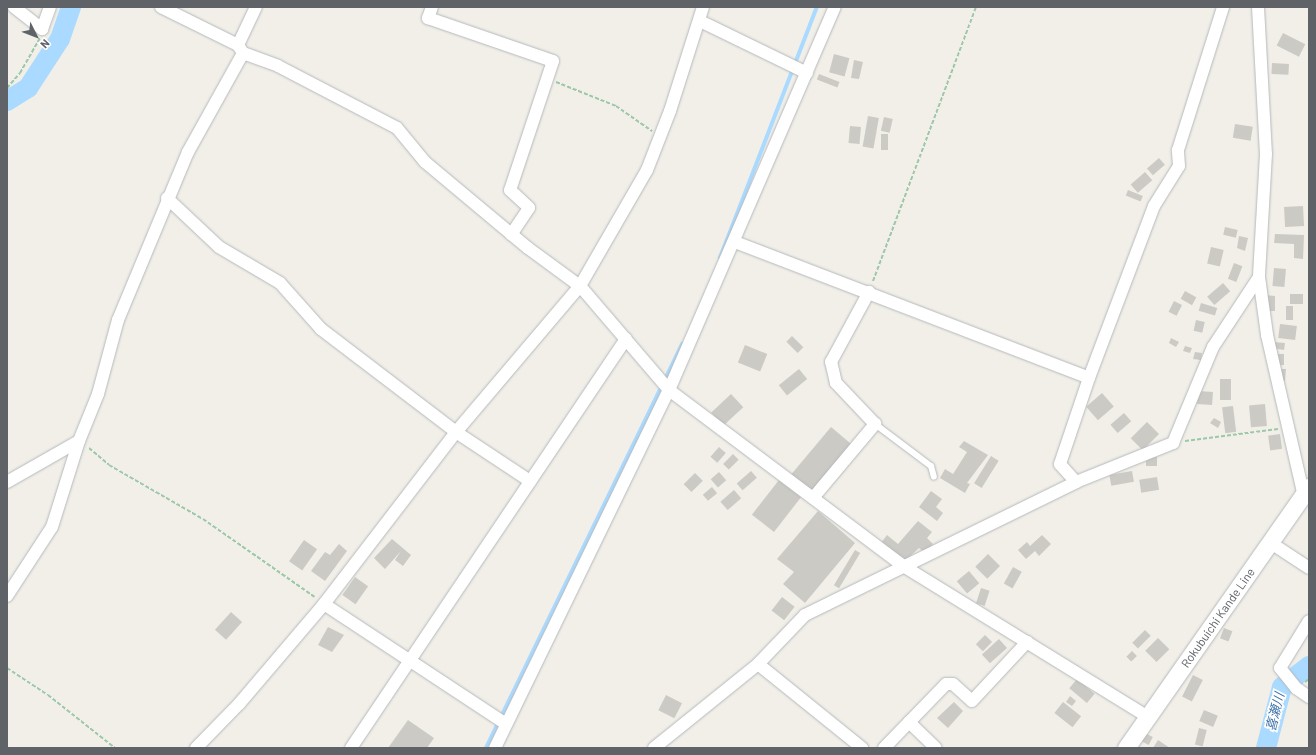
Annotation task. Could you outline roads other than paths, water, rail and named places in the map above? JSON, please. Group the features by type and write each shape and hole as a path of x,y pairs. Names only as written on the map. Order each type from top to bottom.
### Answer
{"main road":[{"name":"Rokubuichi Kande Line","path":"1126,748 1307,492"}],"street":[{"path":"14,7 42,30 50,7"},
{"path":"161,7 240,49 278,66 397,128 425,162 511,235 580,286 669,390 905,566 1148,717"},
{"path":"7,596 52,528 79,440 98,394 118,320 167,198 188,152 240,49 256,7"},
{"path":"432,7 428,18 553,61 510,190 529,208 511,235"},
{"path":"196,748 239,704 324,604 456,432 580,286 647,170 661,137 700,21 703,7"},
{"path":"495,748 669,390 735,242 835,7"},
{"path":"1076,482 1060,464 1090,378 1154,206 1179,166 1178,150 1223,7"},
{"path":"1256,8 1266,154 1259,277 1267,335 1289,427 1307,492"},
{"path":"700,21 807,73"},
{"path":"167,198 219,247 280,284 321,330 456,432 530,481"},
{"path":"735,242 869,292 1090,378"},
{"path":"654,748 758,664 804,615 1076,482 1173,443 1212,347 1259,277"},
{"path":"813,498 874,424 836,384 831,362 869,292"},
{"path":"351,748 626,339"},
{"path":"7,482 79,440"},
{"path":"1271,543 1309,568"},
{"path":"324,604 409,662 506,724"},
{"path":"1309,621 1280,668 1296,688 1309,696"},
{"path":"884,748 946,684 952,684 972,701 1027,642"},
{"path":"758,664 862,748"},
{"path":"909,722 936,748"}],"lane":[{"path":"874,424 931,466 934,477"}],"waterway":[{"path":"7,101 28,88 60,39 71,7"},
{"path":"720,258 817,7"},
{"path":"486,748 682,344"},
{"name":"喜瀬川","path":"1266,748 1282,687 1309,666"}]}
